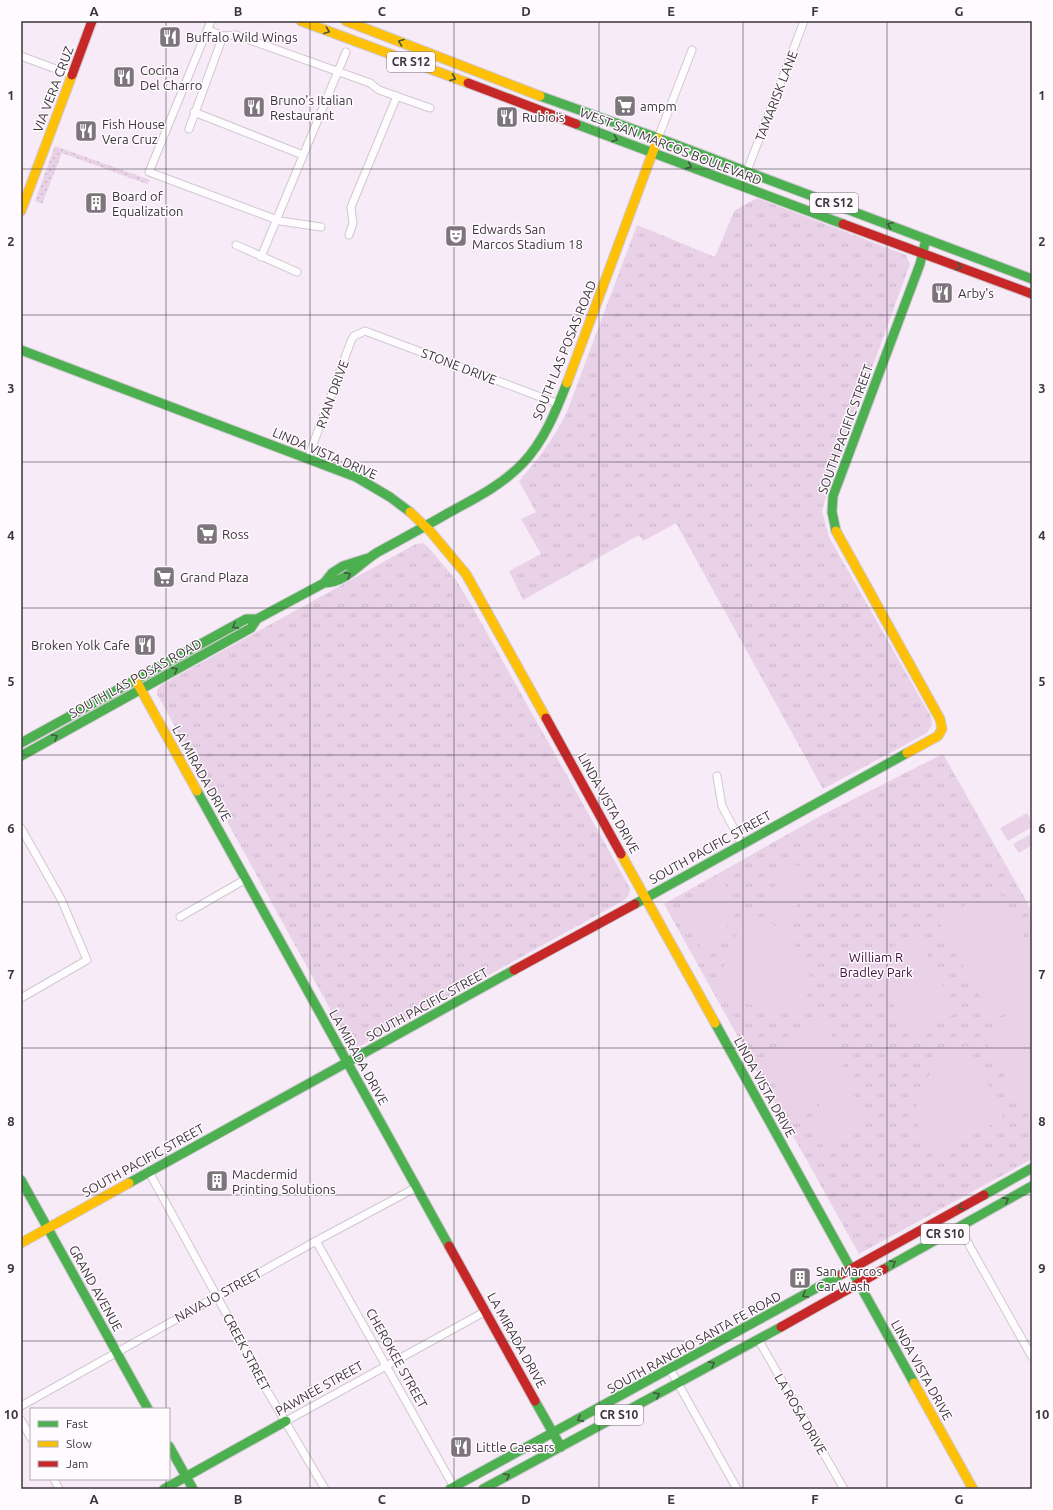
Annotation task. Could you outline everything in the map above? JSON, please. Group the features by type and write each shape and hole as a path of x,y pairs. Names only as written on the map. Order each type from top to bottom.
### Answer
{"main road":[{"name":"VIA VERA CRUZ","path":"21,211 92,21"},
{"name":"WEST SAN MARCOS BOULEVARD","path":"301,21 1032,294"},
{"name":"WEST SAN MARCOS BOULEVARD","path":"346,21 557,102 747,171 1032,279"},
{"path":"351,40 357,25"},
{"path":"485,90 492,85 532,100 557,102"},
{"name":"SOUTH LAS POSAS ROAD","path":"21,743 246,620 257,619 324,582 328,575 355,560 368,558 475,500 506,478 523,463 540,441 559,404 658,138"},
{"name":"SOUTH PACIFIC STREET","path":"21,1243 47,1227 933,740 942,729 940,719 836,532 832,512 833,496 922,254 926,239"},
{"name":"LINDA VISTA DRIVE","path":"21,350 308,458 356,478 383,491 426,526 466,574 973,1489"},
{"name":"SOUTH LAS POSAS ROAD","path":"21,756 252,628 257,619"},
{"name":"LA MIRADA DRIVE","path":"136,679 561,1447"},
{"name":"SOUTH RANCHO SANTA FE ROAD","path":"453,1488 1032,1168"},
{"name":"GRAND AVENUE","path":"21,1180 147,1408"},
{"name":"CR S10","path":"484,1489 758,1339 1032,1186"},
{"name":"PAWNEE STREET","path":"164,1489 286,1421"},
{"path":"170,1448 193,1489"}],"street":[{"path":"212,21 148,172 277,219 321,227"},
{"name":"TAMARISK LANE","path":"747,171 804,21"},
{"path":"208,30 223,36 236,35 370,83 379,90 430,108"},
{"path":"189,129 223,36"},
{"path":"658,138 692,50"},
{"path":"261,256 346,52"},
{"path":"21,56 72,75"},
{"path":"349,235 353,223 351,207 397,96"},
{"path":"194,112 303,156"},
{"path":"236,245 296,272"},
{"name":"STONE DRIVE","path":"360,333 365,331 376,334 559,404"},
{"name":"RYAN DRIVE","path":"308,458 351,341 360,333"},
{"path":"717,776 722,806 742,844"},
{"path":"21,828 61,899 87,960 21,998"},
{"path":"180,917 246,879"},
{"name":"CREEK STREET","path":"149,1172 266,1389 325,1489"},
{"name":"NAVAJO STREET","path":"21,1406 316,1240 417,1187"},
{"path":"959,1227 1032,1357"},
{"name":"CHEROKEE STREET","path":"316,1240 453,1488"},
{"name":"PAWNEE STREET","path":"286,1421 486,1312"},
{"name":"LA ROSA DRIVE","path":"758,1339 844,1489"},
{"path":"670,1369 737,1489"},
{"path":"21,1420 30,1436"},
{"path":"54,1480 59,1489"}],"green space":[{"path":"55,146 150,180 147,184 62,153 42,204 35,201"},
{"path":"757,198 906,255 910,264 828,489 822,511 829,537 931,717 932,725 927,733 823,789 676,523 643,541 639,535 523,600 509,571 541,554 521,519 536,512 519,481 545,449 566,414 637,225 715,257 734,211"},
{"path":"423,543 456,580 473,608 630,888 630,891 627,897 619,903 358,1047 350,1045 157,694 157,690 161,685 416,544"},
{"name":"William R Bradley Park","path":"943,754 1032,911 1032,1159 859,1254 664,904 822,815"},
{"path":"1027,813 1032,822 1032,827 1008,841 1000,828"},
{"path":"1032,833 1032,845 1019,853 1013,844"},
{"path":"786,863 803,867 806,873 792,923 787,925 770,920 767,915 781,866"},
{"path":"724,882 729,903 729,921 721,938 705,954 679,911 681,904"},
{"path":"997,888 1032,951 1032,998 993,1020 938,920"},
{"path":"745,913 763,918 787,933 804,959 810,978 806,999 797,1014 723,999 716,987"},
{"path":"915,934 958,1012 911,1037 868,960"},
{"path":"1032,1013 1032,1107 1027,1109 1017,1099 984,1037 1008,1015"},
{"path":"823,1021 845,1062 828,1091 846,1079 866,1119 862,1130 827,1152 816,1130 816,1116 825,1094 794,1119 765,1067 769,1053"},
{"path":"967,1045 998,1104 1002,1106 1003,1115 997,1122 935,1156 921,1133 917,1123 916,1111 920,1095 928,1077 942,1057"}],"traffic: fast":[{"path":"540,96 658,138 1032,279"},
{"path":"576,124 843,224"},
{"path":"836,531 832,512 833,496 920,264 926,239"},
{"path":"21,350 356,477 390,497 410,512"},
{"path":"324,583 332,582 347,576 371,556 479,496 515,471 523,463 543,435 554,415 567,383"},
{"path":"21,743 246,619 257,619 324,583 332,573 343,566 368,558"},
{"path":"21,756 251,628 257,619"},
{"path":"635,904 907,753"},
{"path":"197,791 449,1246"},
{"path":"129,1183 514,970"},
{"path":"715,1023 914,1383"},
{"path":"984,1195 1032,1168"},
{"path":"21,1180 147,1408"},
{"path":"884,1269 1032,1186"},
{"path":"450,1489 842,1274"},
{"path":"483,1489 781,1327"},
{"path":"535,1401 561,1447"},
{"path":"164,1489 286,1421"},
{"path":"170,1448 193,1489"}],"traffic: slow":[{"path":"301,21 468,83"},
{"path":"346,21 540,96"},
{"path":"21,211 72,75"},
{"path":"567,383 658,138"},
{"path":"410,512 430,531 466,574 546,718"},
{"path":"836,531 940,719 942,729 938,736 907,753"},
{"path":"135,679 197,791"},
{"path":"621,854 715,1023"},
{"path":"21,1243 129,1183"},
{"path":"914,1383 973,1489"}],"traffic: jam":[{"path":"72,75 92,21"},
{"path":"468,83 576,124"},
{"path":"843,224 1032,294"},
{"path":"546,718 621,854"},
{"path":"514,970 635,904"},
{"path":"842,1274 984,1195"},
{"path":"449,1246 535,1401"},
{"path":"781,1327 884,1269"}],"place":[{"name":"Buffalo Wild Wings","path":"170,37"},
{"name":"Cocina Del Charro","path":"124,77"},
{"name":"ampm","path":"625,106"},
{"name":"Bruno's Italian Restaurant","path":"254,107"},
{"name":"Rubio's","path":"507,117"},
{"name":"Fish House Vera Cruz","path":"86,131"},
{"name":"Board of Equalization","path":"96,203"},
{"name":"Edwards San Marcos Stadium 18","path":"456,236"},
{"name":"Arby's","path":"942,293"},
{"name":"Ross","path":"207,534"},
{"name":"Grand Plaza","path":"164,577"},
{"name":"Broken Yolk Cafe","path":"145,645"},
{"name":"Macdermid Printing Solutions","path":"217,1181"},
{"name":"San Marcos Car Wash","path":"800,1278"},
{"name":"Little Caesars","path":"461,1447"}]}
